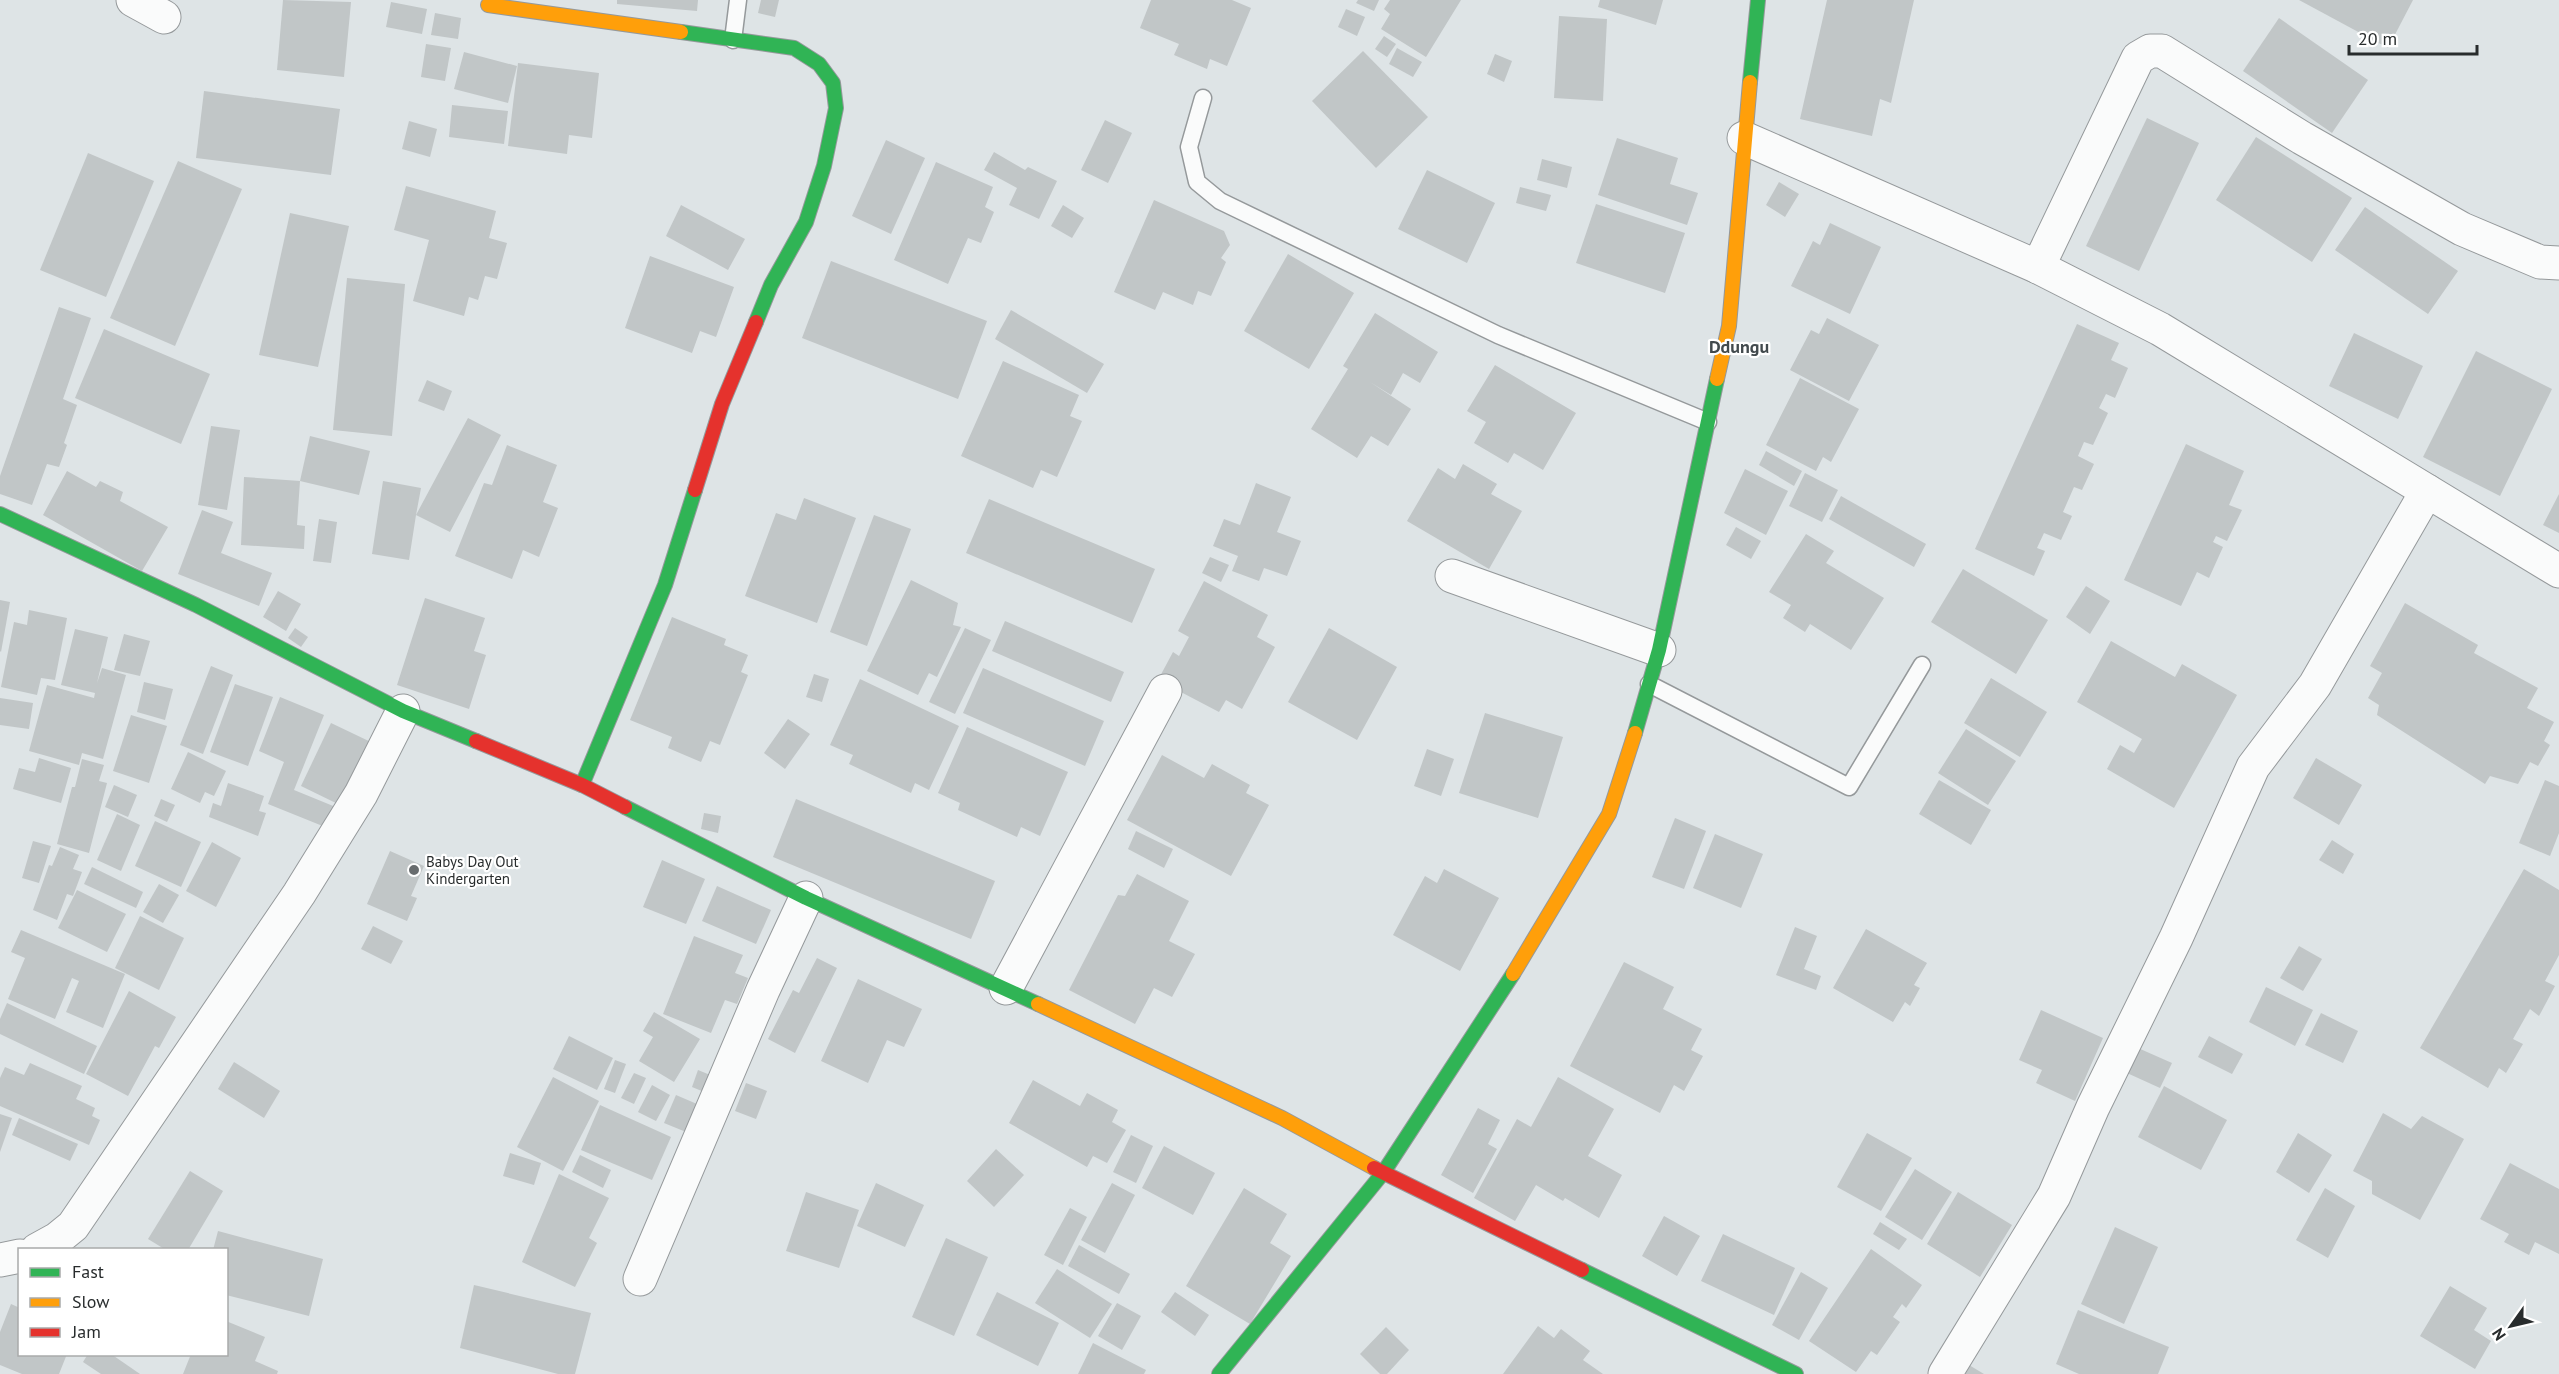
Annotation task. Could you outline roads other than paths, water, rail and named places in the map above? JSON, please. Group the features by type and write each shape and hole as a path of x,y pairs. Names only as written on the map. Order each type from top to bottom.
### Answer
{"street":[{"path":"133,0 164,17"},
{"path":"1219,1374 1383,1173 1499,998 1609,814 1659,650 1729,326 1758,0"},
{"path":"488,5 794,48 819,64 833,83 836,108 824,166 806,222 771,285 722,404 665,585 582,785"},
{"path":"2037,267 2138,58 2150,51 2162,51 2302,138 2462,229 2540,262 2559,262"},
{"path":"1744,138 2037,267 2160,329 2559,571"},
{"path":"1945,1374 2054,1196 2093,1107 2176,938 2253,767 2315,685 2427,491"},
{"path":"0,513 196,605 403,711 582,785 806,898 1006,988 1282,1118 1383,1173 1796,1374"},
{"path":"1452,576 1659,650"},
{"path":"1006,988 1165,691"},
{"path":"41,1248 73,1226 299,894 361,794 403,711"},
{"path":"640,1279 806,898"},
{"path":"0,1260 18,1256"}],"lane":[{"path":"733,40 738,0"},
{"path":"1203,98 1189,147 1197,182 1220,201 1498,335 1708,422"},
{"path":"1649,684 1849,787 1922,665"}],"place":[{"name":"Babys Day Out Kindergarten","path":"414,870"}],"district":[{"name":"Ddungu","path":"1739,346"}]}
